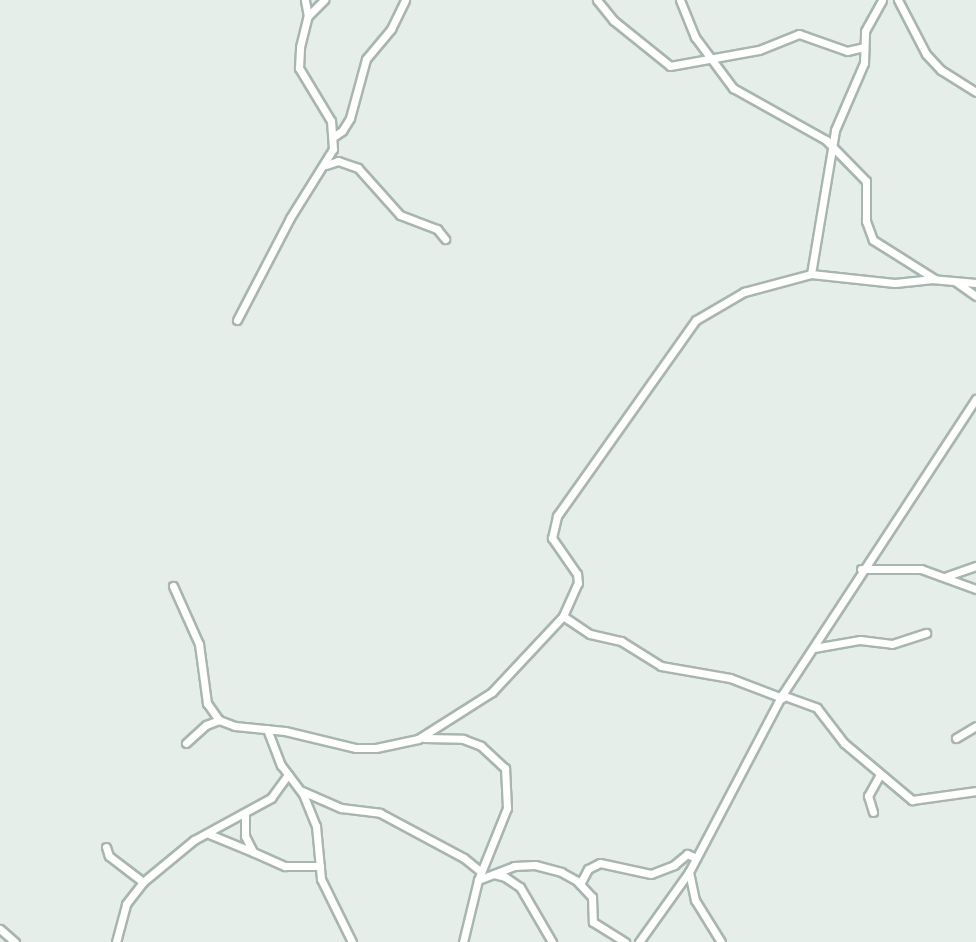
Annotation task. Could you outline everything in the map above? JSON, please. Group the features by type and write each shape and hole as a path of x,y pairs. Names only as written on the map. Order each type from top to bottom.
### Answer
{"street":[{"path":"237,320 290,218 326,165 333,136 331,121 299,68 300,47 308,16 305,0"},
{"path":"308,16 324,0"},
{"path":"333,136 342,131 350,117 366,59 391,29 405,0"},
{"path":"597,0 613,20 666,64 759,50 799,34 847,51 864,47"},
{"path":"680,0 691,32 741,95 790,117 833,149 866,181 866,221 873,240 936,279"},
{"path":"811,274 820,203 833,149 835,130 864,63 866,31 882,0"},
{"path":"898,0 926,54 941,70 976,92"},
{"path":"326,165 338,161 358,168 400,215 437,229 446,239"},
{"path":"418,739 492,692 563,616 578,583 576,574 552,538 553,526 562,506 702,315 744,292 811,274 895,283 936,279 976,283"},
{"path":"954,281 976,296"},
{"path":"639,942 689,872 782,697 861,569 976,399"},
{"path":"947,576 976,566"},
{"path":"861,569 906,567 947,576 976,589"},
{"path":"173,586 199,644 207,703 219,720 235,726 267,729 356,748 376,748 418,739 463,739 481,746 505,768 507,808 478,880 463,942"},
{"path":"563,616 590,634 621,641 661,666 730,678 817,708 844,743 914,801 976,791"},
{"path":"814,648 860,640 892,644 926,633"},
{"path":"186,743 206,725 219,720"},
{"path":"956,738 976,726"},
{"path":"267,729 288,775 298,788 316,826 323,886 352,942"},
{"path":"873,812 868,795 880,774"},
{"path":"116,942 126,904 143,882 189,844 271,798 288,775"},
{"path":"298,788 341,808 381,813 464,858 481,872"},
{"path":"245,814 245,836 253,852"},
{"path":"209,834 285,866 320,866"},
{"path":"106,847 110,856 143,882"},
{"path":"580,884 588,869 600,863 651,874 674,866 687,854 696,858"},
{"path":"478,880 514,866 535,865 561,872 580,884 593,900 593,922 625,942"},
{"path":"689,872 698,906 721,942"},
{"path":"493,874 505,877 520,887 552,942"},
{"path":"0,929 15,942"}]}
